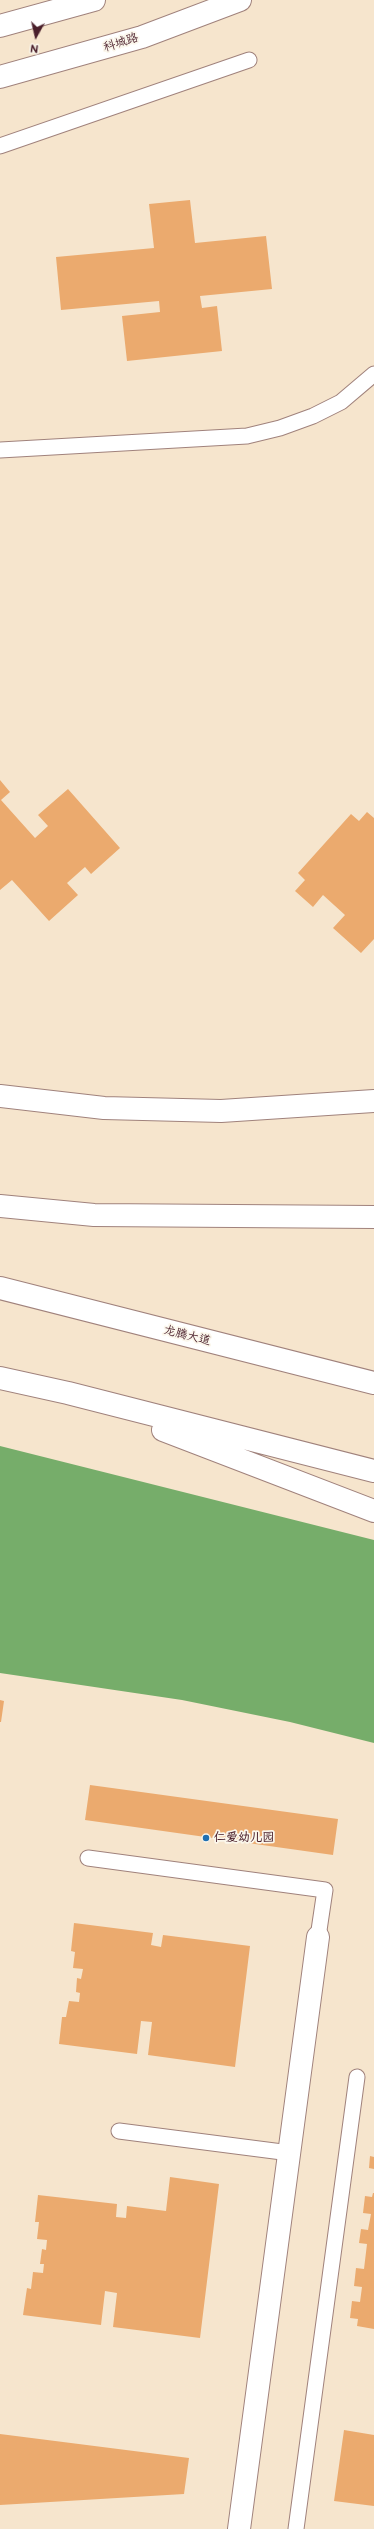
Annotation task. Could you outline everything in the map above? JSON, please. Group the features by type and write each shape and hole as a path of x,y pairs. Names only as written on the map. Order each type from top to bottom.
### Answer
{"main road":[{"path":"0,26 94,0"},
{"name":"科城路","path":"0,77 142,37 240,0"},
{"path":"0,1096 104,1108 221,1111 374,1101"},
{"path":"282,1217 374,1202"},
{"path":"0,1206 94,1215 374,1217"},
{"name":"龙腾大道","path":"0,1288 374,1383"},
{"path":"0,1378 68,1393 374,1471"},
{"path":"68,1393 374,1511"},
{"path":"240,2529 318,1937"}],"lane":[{"path":"0,146 249,60"},
{"path":"0,450 247,436 280,428 313,416 341,402 374,374"},
{"path":"88,1858 325,1890 318,1937"},
{"path":"296,2529 357,2077"},
{"path":"119,2131 290,2152"}],"green space":[{"path":"0,1446 374,1540 374,1743 290,1722 182,1700 0,1673"}],"building":[{"path":"190,200 195,243 266,236 272,289 200,296 202,308 217,306 222,351 127,361 122,316 160,312 159,301 61,310 56,257 154,248 149,204"},
{"path":"0,780 10,792 1,800 35,838 48,826 38,815 68,789 120,848 91,874 85,867 67,883 78,895 49,921 12,880 0,890"},
{"path":"367,812 374,818 374,939 361,953 333,928 345,915 323,895 313,907 295,891 305,880 298,873 351,814 359,821"},
{"path":"0,1700 4,1701 1,1722 0,1722"},
{"path":"90,1785 338,1819 333,1855 85,1820"},
{"path":"74,1923 153,1933 151,1945 161,1947 163,1935 250,1946 235,2067 148,2055 152,2022 141,2021 137,2054 59,2044 62,2017 66,2017 69,2001 79,2002 80,1993 76,1992 77,1978 81,1979 83,1969 73,1968 75,1952 71,1951"},
{"path":"370,2156 374,2157 374,2169 369,2168"},
{"path":"170,2177 219,2184 200,2338 113,2327 117,2293 105,2291 101,2325 23,2315 27,2288 31,2289 33,2272 43,2273 44,2264 40,2264 42,2249 46,2250 47,2240 37,2239 39,2222 35,2222 38,2195 117,2204 116,2217 126,2218 127,2206 166,2211"},
{"path":"373,2193 374,2329 357,2326 358,2319 350,2318 352,2301 360,2302 362,2287 354,2286 356,2268 364,2269 367,2244 359,2243 361,2229 368,2230 371,2214 363,2213 365,2196 372,2197"},
{"path":"344,2430 374,2435 374,2506 334,2501"},
{"path":"0,2434 189,2458 184,2494 0,2505"}],"place":[{"name":"仁爱幼儿园","path":"206,1838"}]}
